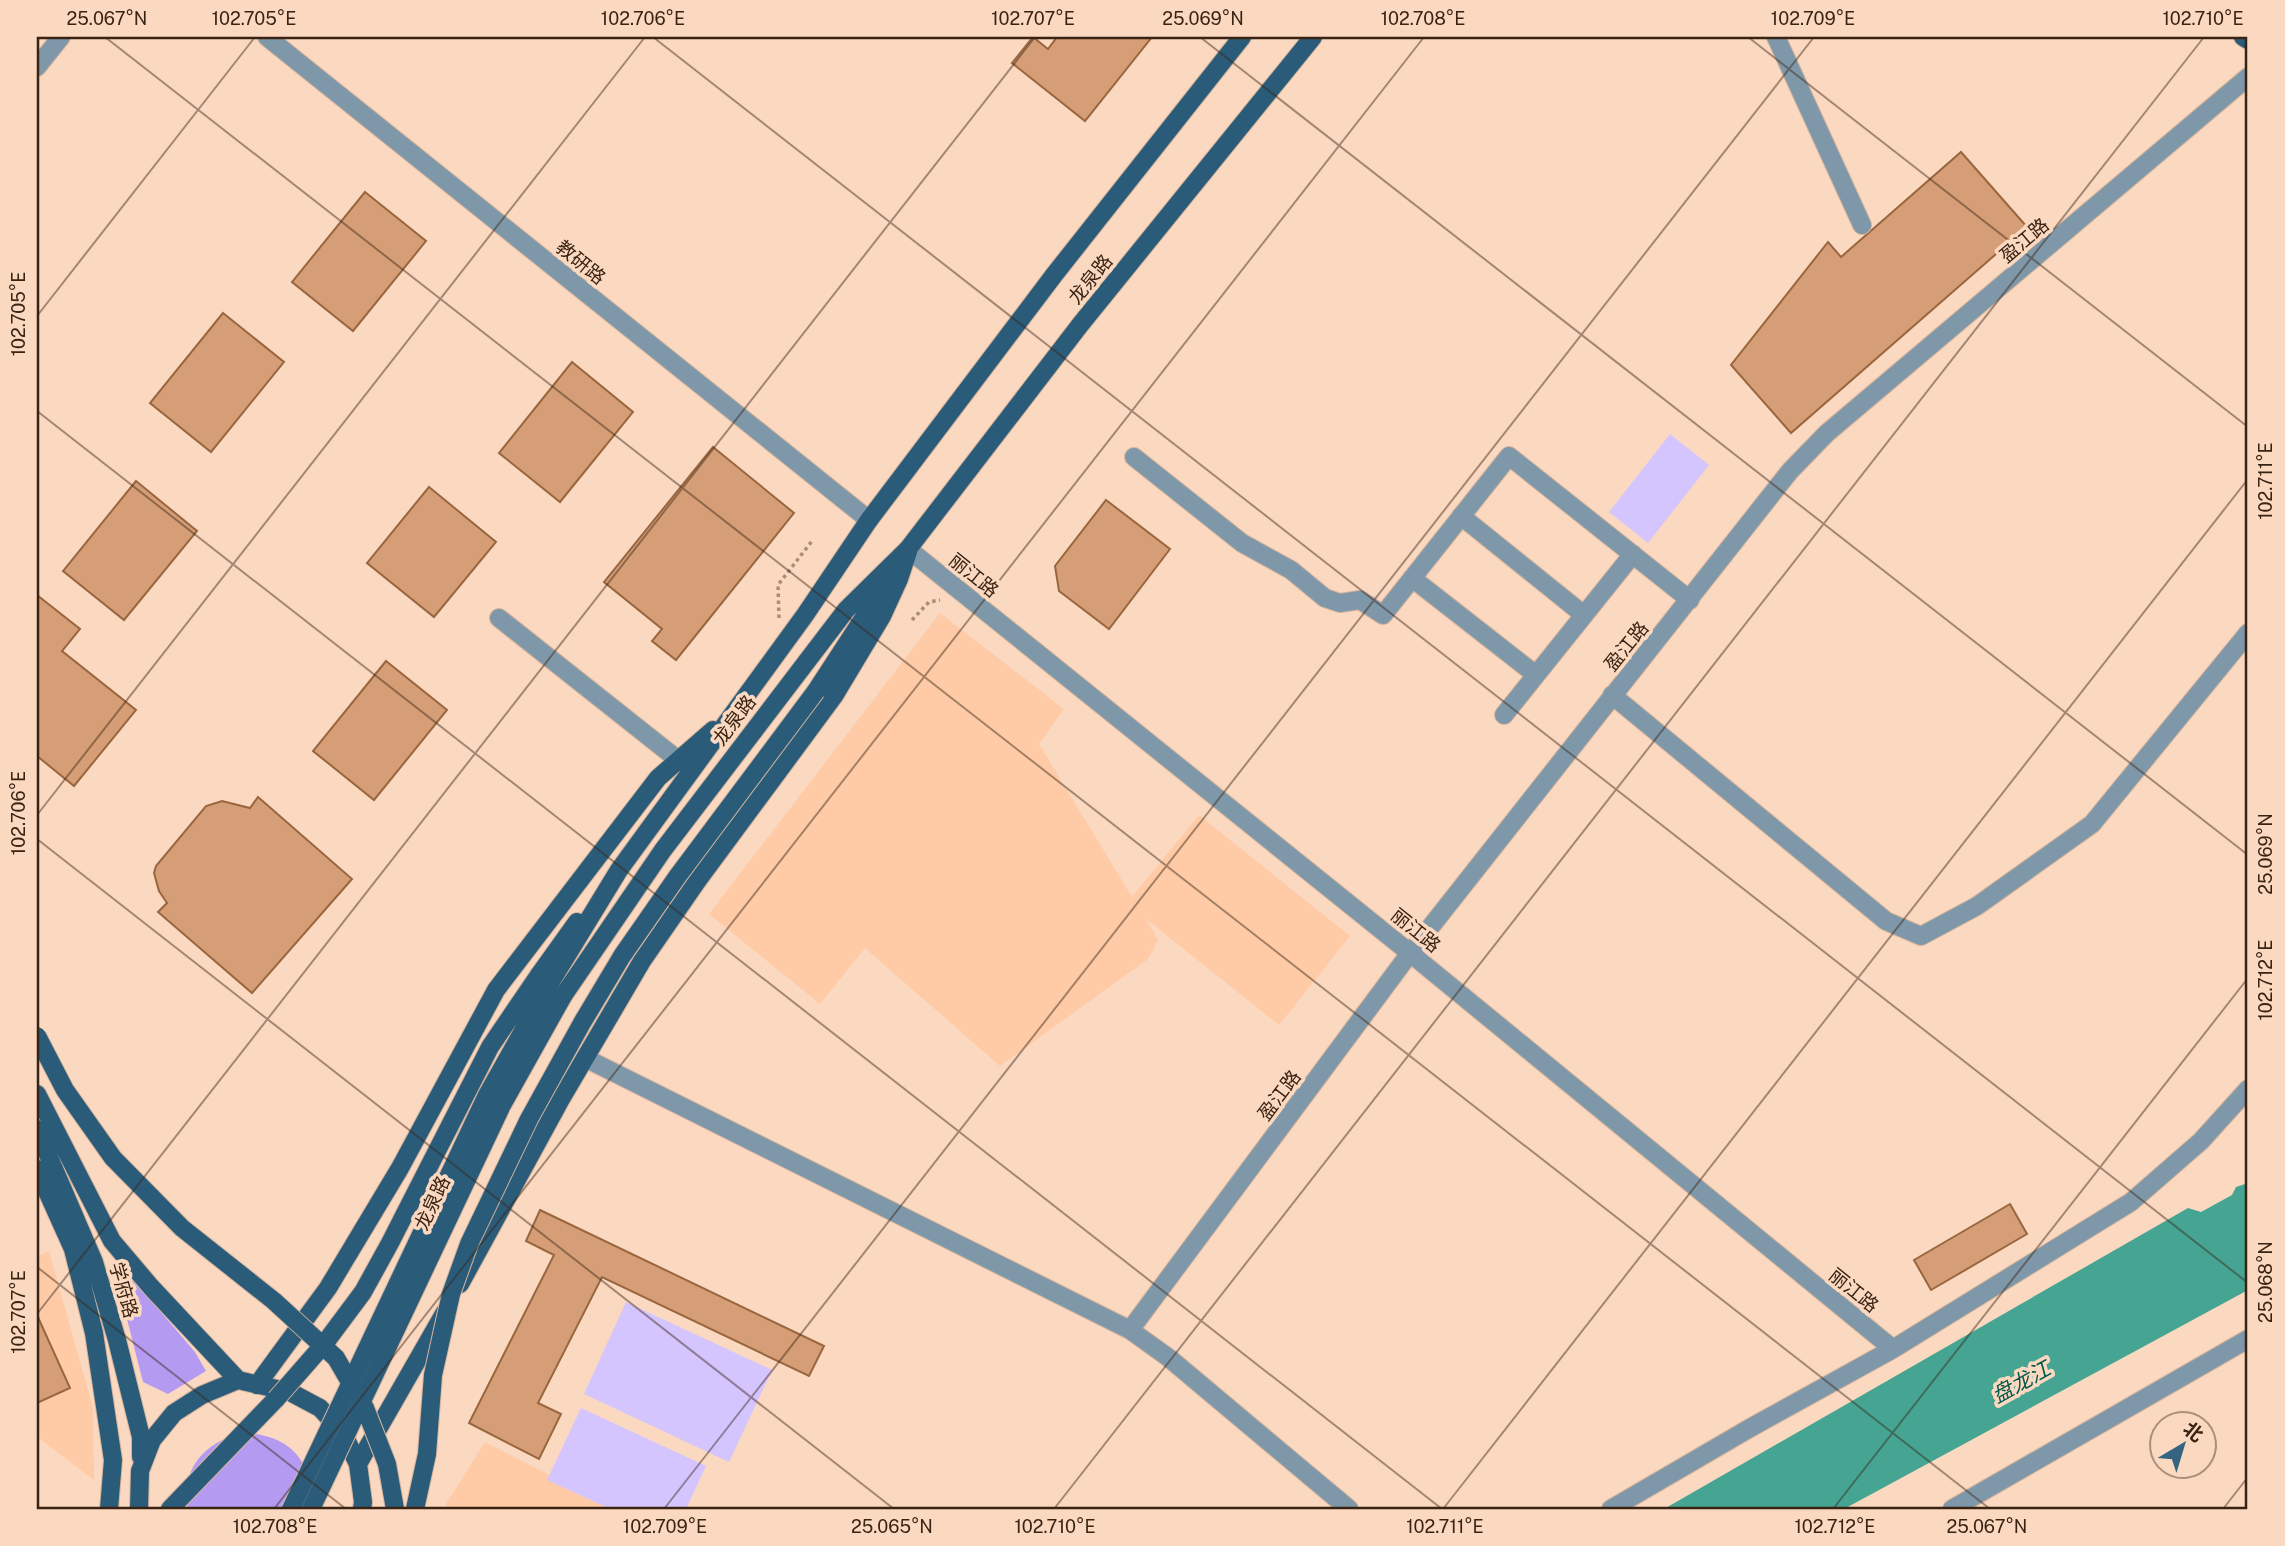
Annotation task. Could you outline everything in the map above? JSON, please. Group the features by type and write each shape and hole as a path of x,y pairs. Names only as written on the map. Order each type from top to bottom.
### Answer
{"main road":[{"name":"龙泉路","path":"311,1509 502,1105 550,986 564,937 619,870 805,615 869,520 1054,275 1242,37"},
{"name":"龙泉路","path":"291,1509 486,1097 550,986 663,850 846,610 908,549 1080,325 1313,37"},
{"path":"2244,37 2248,40"},
{"path":"415,1509 427,1454 433,1375 452,1294 469,1244 529,1119 622,956 677,877 816,691 908,549"},
{"path":"358,1464 642,961 834,696 883,616 908,549"},
{"path":"257,1385 328,1288 394,1179 496,990 658,778 732,714"},
{"path":"170,1509 276,1399 325,1343 363,1292 490,1047 550,986"},
{"path":"37,1036 65,1090 113,1158 182,1228 274,1301 336,1358 365,1408 387,1464 395,1509"},
{"name":"学府路","path":"37,1094 112,1241 238,1380"},
{"name":"学府路","path":"37,1129 94,1262 117,1340 141,1437 139,1509"},
{"path":"37,1169 73,1249 94,1333 113,1460 108,1509"},
{"path":"140,1471 152,1440 174,1413 202,1395 238,1380 290,1392 320,1408 343,1433 358,1464 362,1509"}],"street":[{"path":"37,67 61,37"},
{"name":"教研路","path":"267,37 869,520"},
{"path":"1776,37 1862,225"},
{"name":"盈江路","path":"1130,1330 1410,953 1790,471 1827,433 2248,77"},
{"path":"1134,457 1242,542 1291,570 1325,598 1340,603 1360,600 1383,615 1509,456 1690,600"},
{"path":"1461,516 1584,615"},
{"name":"丽江路","path":"908,549 1410,953 1893,1349"},
{"path":"1504,715 1633,554"},
{"path":"1412,578 1536,675"},
{"path":"499,618 677,759"},
{"path":"1612,695 1886,921 1921,936 1977,906 2092,824 2248,633"},
{"path":"585,1058 1130,1330 1169,1358 1349,1509"},
{"path":"1611,1509 1893,1349 2131,1202 2202,1141 2248,1089"},
{"path":"1952,1509 2248,1339"}],"path":[{"path":"778,585 812,541"},
{"path":"912,620 929,601 938,599 950,607"}],"shaded area":[{"path":"1670,434 1709,465 1648,543 1609,512"},
{"path":"940,613 1064,709 1039,744 1132,897 1199,815 1350,936 1279,1025 1146,919 1158,940 1148,959 1000,1066 865,948 820,1004 709,914"},
{"path":"49,1251 93,1408 94,1480 37,1437 37,1257"},
{"path":"119,1263 195,1352 206,1371 168,1394 143,1382 113,1264"},
{"path":"626,1302 772,1370 729,1462 584,1394"},
{"path":"581,1408 706,1466 686,1509 610,1509 547,1480"},
{"path":"245,1433 275,1439 297,1455 309,1478 311,1509 188,1509 188,1481 199,1458 219,1442"},
{"path":"485,1442 616,1509 443,1509"}],"water":[{"name":"盘龙江","path":"2248,1183 2248,1290 1844,1509 1664,1509 2188,1208 2201,1212 2232,1195 2236,1187"}],"building":[{"path":"1033,37 1048,49 1057,37 1152,37 1085,121 1012,63"},
{"path":"1961,152 2027,227 1791,433 1731,365 1828,242 1841,257"},
{"path":"365,192 426,241 353,331 292,282"},
{"path":"223,313 284,362 211,452 150,403"},
{"path":"572,362 633,412 560,502 499,453"},
{"path":"713,447 794,513 676,660 652,641 662,629 604,582"},
{"path":"136,481 197,531 124,620 63,571"},
{"path":"429,487 496,542 434,617 367,563"},
{"path":"1106,500 1170,549 1109,629 1059,591 1055,566"},
{"path":"37,595 80,629 62,651 136,710 74,786 37,756"},
{"path":"386,661 447,710 374,800 313,751"},
{"path":"258,797 352,879 252,993 158,912 167,903 159,891 154,873 156,866 206,806 222,801 250,808"},
{"path":"2010,1204 2027,1234 1931,1290 1914,1260"},
{"path":"540,1210 824,1346 809,1376 602,1277 538,1403 561,1414 539,1459 469,1423 554,1255 526,1241"},
{"path":"37,1315 70,1388 37,1403"}]}
